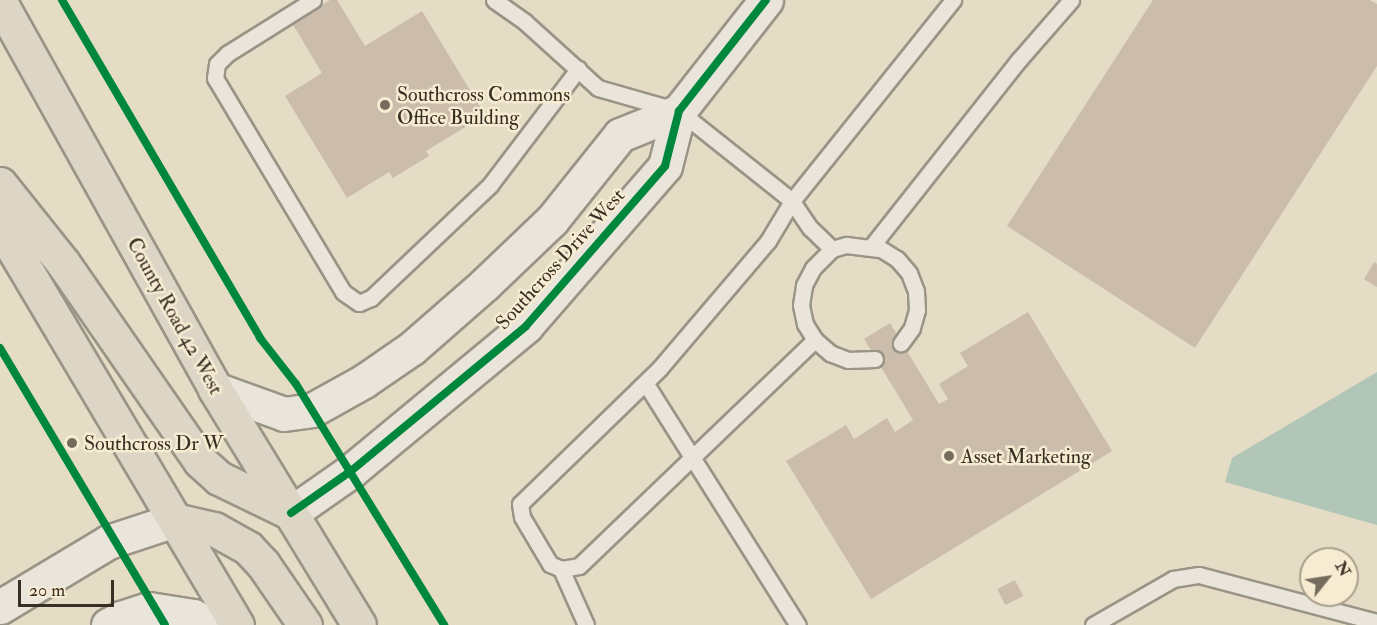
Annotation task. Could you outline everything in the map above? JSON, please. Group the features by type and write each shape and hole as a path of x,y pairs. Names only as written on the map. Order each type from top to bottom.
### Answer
{"highway":[{"name":"County Road 42 West","path":"0,2 215,389 359,625"},
{"path":"0,183 63,263 200,461 219,478 291,513"},
{"path":"0,226 237,625"},
{"path":"175,520 214,529 248,548 263,564 305,625"}],"street":[{"name":"Southcross Drive West","path":"291,513 351,471 526,326 665,166 679,111 766,0"},
{"name":"Southcross Drive West","path":"215,389 284,414 312,410 364,381 412,348 485,284 552,220 620,135 679,111"},
{"path":"0,607 108,542 175,520"},
{"path":"108,625 149,609 193,616 211,625"}],"lane":[{"path":"313,0 227,54 217,64 215,78 343,292 359,303 371,298 490,185 578,69"},
{"path":"494,0 525,22 598,88 679,111 792,201 810,228 832,249"},
{"path":"815,340 579,566 561,569 550,564 522,517 520,504 646,384 768,241 792,201 953,0"},
{"path":"871,247 1018,61 1071,0"},
{"path":"876,358 848,360 830,353 815,340 805,324 801,305 804,285 813,268 832,249 846,245 881,249 897,259 909,273 916,291 917,310 912,327 901,343"},
{"path":"646,384 798,625"},
{"path":"561,569 586,625"},
{"path":"1093,625 1173,579 1199,575 1355,622 1377,622"}],"shaded area":[{"path":"1377,372 1377,525 1225,482 1232,458"}],"building":[{"name":"Southcross Commons Office Building","path":"330,0 337,0 365,46 422,11 485,115 426,151 429,156 393,178 389,172 347,198 285,96 322,73 292,23"},
{"path":"1153,0 1370,0 1377,4 1377,66 1195,348 1007,226"},
{"path":"1374,262 1377,264 1377,287 1364,279"},
{"name":"Asset Marketing","path":"1028,312 1112,451 871,599 786,461 846,425 854,439 887,418 895,432 913,420 864,339 890,323 939,404 948,399 939,384 968,366 960,353"},
{"path":"1015,580 1023,596 1005,605 997,589"}],"cycle path":[{"path":"62,0 260,338 296,384 444,625"},
{"path":"291,513 351,471 526,326 665,166 679,111 766,0"},
{"path":"0,348 165,625"}],"place":[{"name":"Southcross Commons Office Building","path":"385,105"},
{"name":"Southcross Dr W","path":"72,443"},
{"name":"Asset Marketing","path":"949,456"}]}
